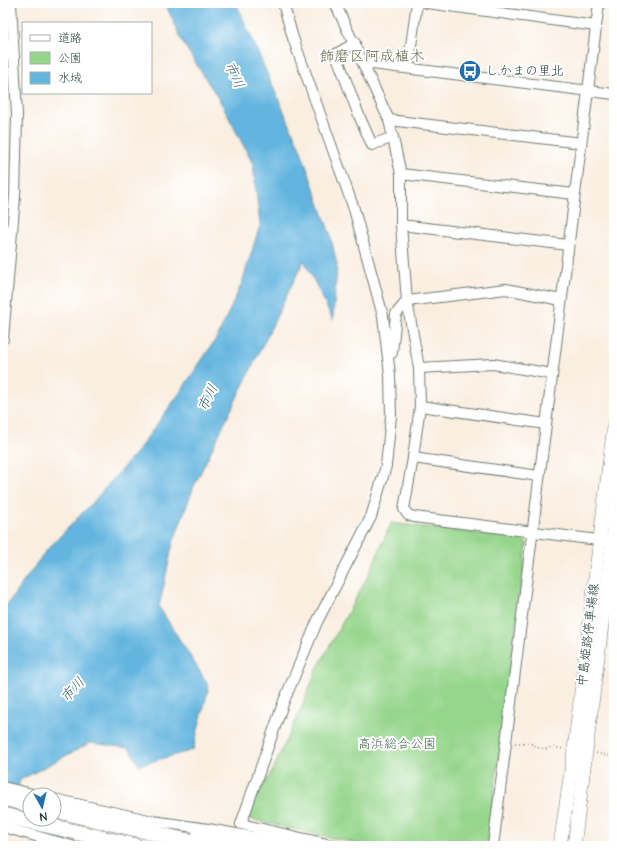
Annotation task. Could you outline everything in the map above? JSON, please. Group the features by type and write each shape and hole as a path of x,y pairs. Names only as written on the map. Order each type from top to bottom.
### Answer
{"highway":[{"path":"3,798 22,802"},
{"path":"62,812 138,829 258,846"},
{"path":"3,815 136,846"},
{"path":"58,828 117,846"}],"main road":[{"name":"中島姫路停車場線","path":"574,846 580,750 599,540 614,424"},
{"name":"中島姫路停車場線","path":"560,846 580,750 614,537"}],"street":[{"path":"3,339 15,196 17,115 11,3"},
{"path":"283,3 293,38 354,209 383,316 390,375 391,416 386,466 371,517 317,622 284,701 241,824 336,846"},
{"path":"335,3 364,62 389,120 401,174 400,225 407,301 419,368 420,406 404,509 408,515 414,517 599,540 614,537"},
{"path":"408,68 416,3"},
{"path":"427,3 596,26"},
{"path":"493,846 599,3"},
{"path":"3,42 14,61"},
{"path":"355,43 336,54 358,113 372,144 393,137"},
{"path":"364,62 614,94"},
{"path":"389,120 581,143"},
{"path":"401,174 574,194"},
{"path":"400,225 568,245"},
{"path":"390,375 396,314 407,301 506,289 561,300"},
{"path":"419,368 493,364 552,374"},
{"path":"420,406 546,424"},
{"path":"413,458 539,476"},
{"path":"3,787 22,791"},
{"path":"62,801 153,821 206,839 305,846"},
{"path":"3,827 72,846"}],"path":[{"path":"506,741 515,743 530,743 539,748 546,749 551,747 580,750 614,757"}],"green space":[{"name":"高浜総合公園","path":"391,523 523,539 527,543 487,846 367,846 250,819 249,815 259,792 270,775 301,709 317,669 369,574"}],"water":[{"name":"市川","path":"165,3 236,3 300,148 330,234 337,265 333,320 304,260 194,486 173,543 159,607 209,686 193,750 139,765 129,748 90,743 20,780 3,837 3,610 45,552 94,501 139,449 179,394 218,336 242,283 260,225 253,164 223,106 183,43"}],"place":[{"name":"しかまの里北","path":"470,71"}],"district":[{"name":"飾磨区阿成植木","path":"372,56"}]}
